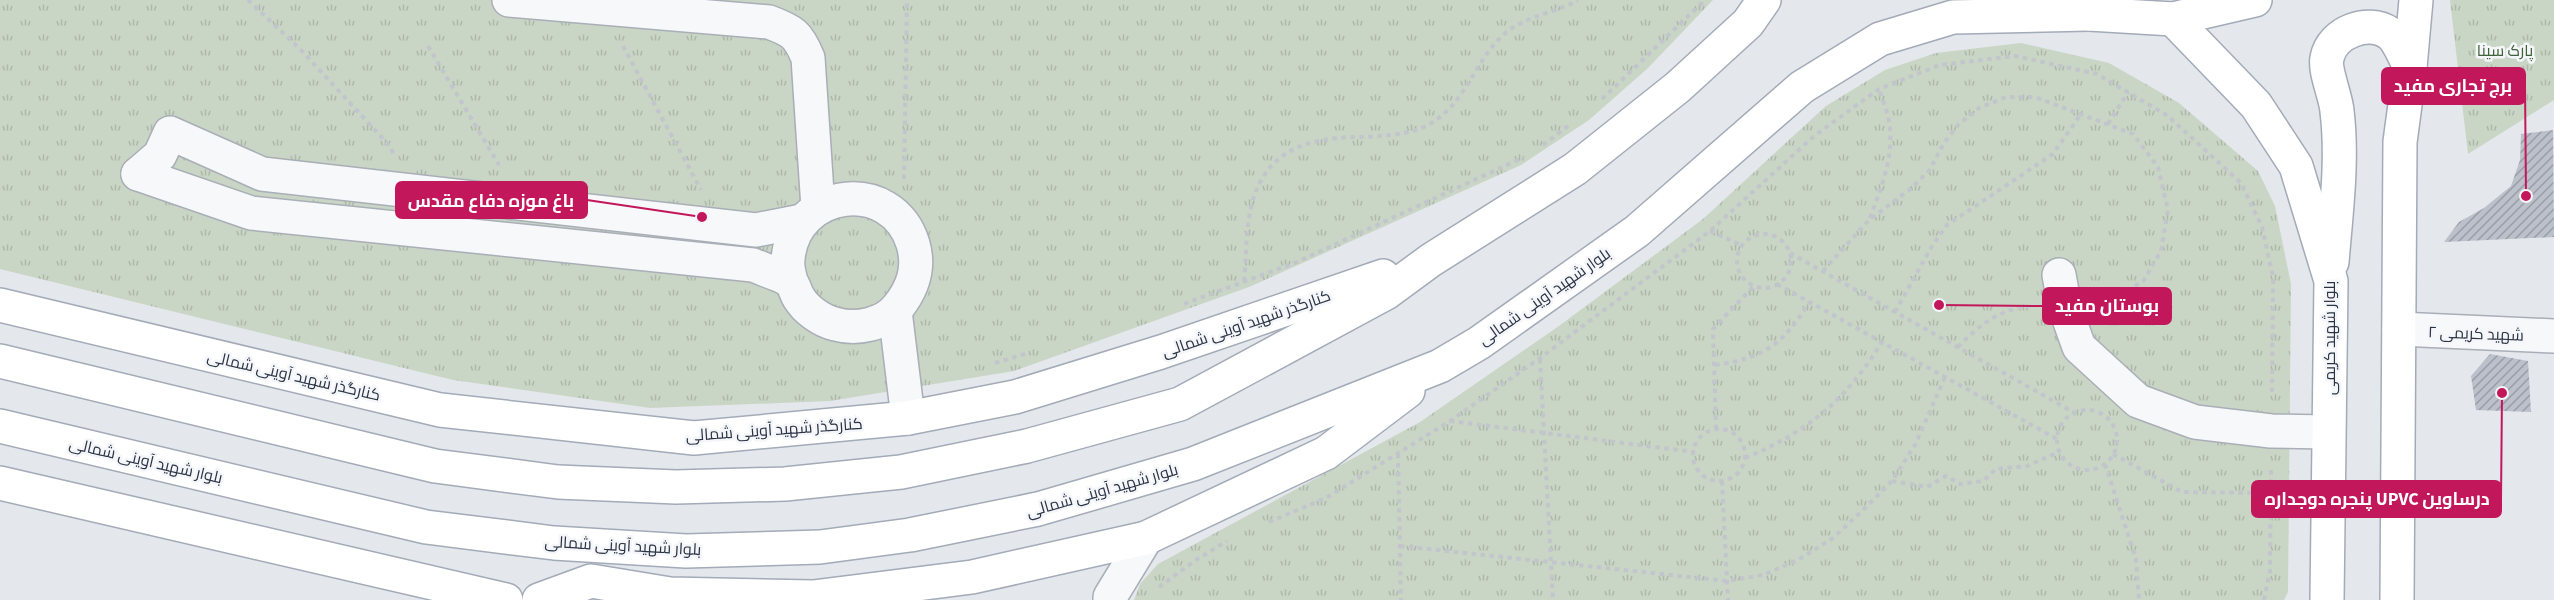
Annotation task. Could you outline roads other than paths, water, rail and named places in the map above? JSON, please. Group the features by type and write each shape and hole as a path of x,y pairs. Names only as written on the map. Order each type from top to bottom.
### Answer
{"main road":[{"path":"0,361 435,466 558,482 676,487 785,484 901,472 1016,449 1180,404 1386,293 1431,260 1575,169 1678,87 1748,23 1764,0"},
{"path":"2047,0 2089,14 2173,19 2255,0"},
{"path":"2397,600 2400,142 2416,0"},
{"name":"بلوار شهید آوینی شمالی","path":"0,426 426,527 554,543 686,551 820,547 910,534 1038,509 1193,464 1440,366 1479,343 1636,231 1802,87 1880,39 1953,17 2089,14"},
{"name":"بلوار شهید کریمی","path":"2173,19 2256,105 2296,166 2331,281 2327,600"},
{"path":"2331,281 2340,175 2337,111 2326,59 2334,43 2344,33 2365,27 2379,28 2391,34 2410,68"},
{"name":"کنارگذر شهید آوینی شمالی","path":"0,305 440,410 694,438 908,418 1026,394 1161,352 1431,260"},
{"path":"539,600 591,581 670,594 813,597 972,577 1146,538 1326,453 1440,366"},
{"path":"0,483 506,600"}],"street":[{"path":"508,0 769,22 787,28 800,39 808,58 810,214 792,240 787,261 791,281 800,301 816,316 835,324 856,327 877,322 895,311 908,295 916,274 916,253 910,233 897,216 879,204 859,198 837,200 810,214 756,230 262,174 170,133 160,155 138,174 250,213 753,265 791,281"},
{"path":"2059,275 2067,313 2079,347 2138,401 2195,422 2271,431 2328,432"},
{"path":"895,311 908,418"},
{"name":"شهید کریمی ۲","path":"2398,330 2554,336"},
{"path":"1110,600 1146,538"},
{"path":"2312,600 2328,562"}],"place":[{"name":"برج تجاری مفید","path":"2526,196"},
{"name":"باغ موزه دفاع مقدس","path":"702,217"},
{"name":"بوستان مفید","path":"1939,305"},
{"name":"پنجره دوجداره UPVC درساوین","path":"2502,393"}],"park label":[{"name":"پارک سینا","path":"2505,50"}]}
